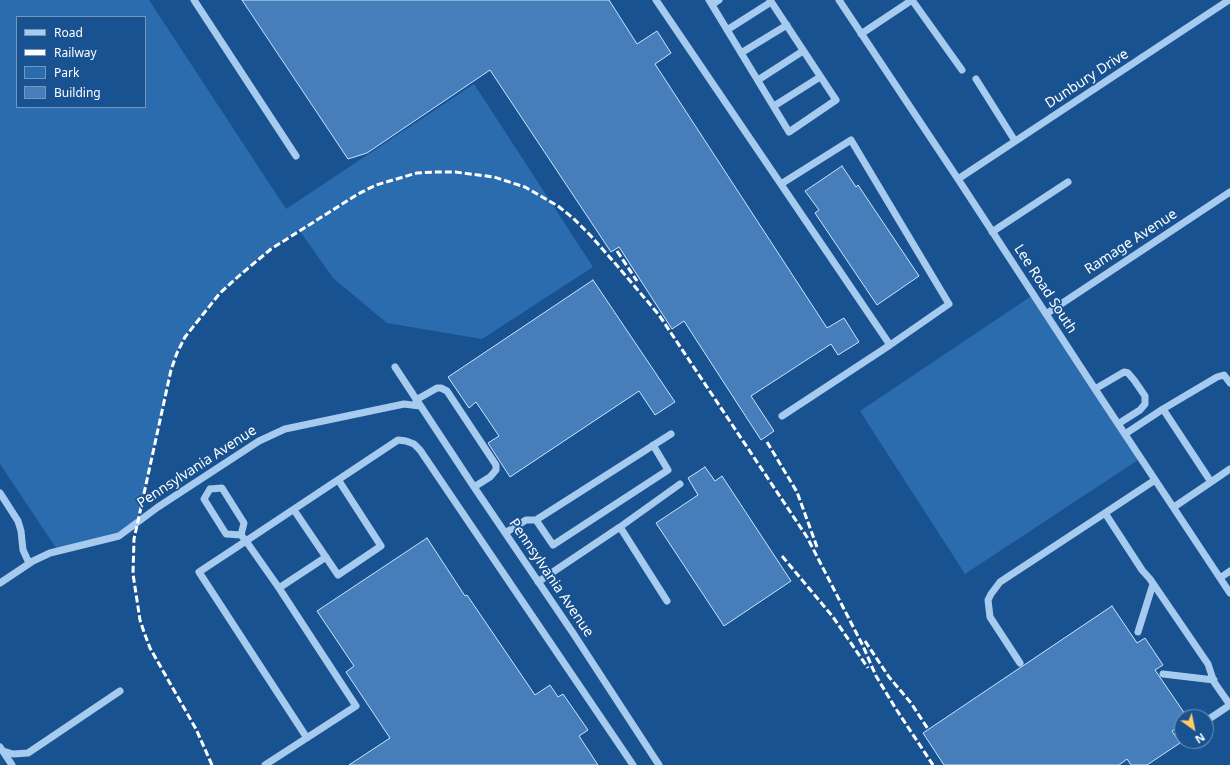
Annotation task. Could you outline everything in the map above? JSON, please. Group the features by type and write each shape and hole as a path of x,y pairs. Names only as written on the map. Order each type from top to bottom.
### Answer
{"street":[{"path":"194,0 296,156"},
{"path":"656,0 890,346"},
{"path":"719,0 710,2 727,30 741,53 790,132 836,100 771,1 727,30"},
{"name":"Lee Road South","path":"839,0 1230,592"},
{"path":"861,34 912,0 962,70"},
{"name":"Dunbury Drive","path":"958,178 1229,0"},
{"path":"741,53 787,25"},
{"path":"758,80 803,50"},
{"path":"774,106 820,76"},
{"path":"976,79 1015,141"},
{"path":"780,184 851,140 949,304 890,346 782,416"},
{"path":"992,232 1068,182"},
{"name":"Ramage Avenue","path":"1046,314 1230,192"},
{"name":"Pennsylvania Avenue","path":"395,367 573,633 659,765"},
{"path":"1095,389 1124,372 1128,373 1145,396 1146,401 1142,408 1118,424"},
{"path":"1125,434 1163,409 1217,377 1224,375 1230,383"},
{"path":"418,403 437,388 447,391 496,465 496,470 474,487"},
{"name":"Pennsylvania Avenue","path":"0,583 30,563 50,553 119,536 158,507 259,441 285,429 404,404 418,403"},
{"path":"1163,409 1211,482"},
{"path":"505,533 526,520 536,520 671,434"},
{"path":"307,738 199,572 339,481 398,440 414,444 420,450 633,765"},
{"path":"536,520 553,545 668,470 653,445"},
{"path":"1174,507 1230,469"},
{"path":"203,478 210,488"},
{"path":"1020,663 990,617 988,608 991,594 1000,582 1155,480"},
{"path":"294,510 338,575 381,546 339,481"},
{"path":"538,582 620,527 680,484"},
{"path":"210,488 222,488 244,523 241,535"},
{"path":"210,488 204,499 226,534 241,535 246,541 279,588 356,706 265,765"},
{"path":"0,493 18,521 24,550 30,563"},
{"path":"1105,513 1142,570 1208,664 1214,680 1230,705 1214,716"},
{"path":"620,527 667,601"},
{"path":"279,588 326,557"},
{"path":"1220,578 1230,571"},
{"path":"1138,632 1153,584"},
{"path":"1164,674 1214,680"},
{"path":"1,749 13,754 28,754 120,691"},
{"path":"1,749 12,765"}],"green space":[{"path":"0,0 149,0 286,209 474,84 593,267 482,339 387,323 333,278 299,230 271,249 220,293 185,337 171,370 138,521 119,536 58,551 0,464"},
{"path":"1033,295 1141,458 965,574 860,411"}],"building":[{"path":"242,0 609,0 637,44 657,31 671,53 655,64 827,328 844,318 859,342 838,355 831,344 751,396 774,431 761,440 684,321 672,329 619,247 611,252 490,70 367,153 348,159"},
{"path":"842,166 856,187 858,185 919,276 877,305 815,213 819,210 805,191"},
{"path":"593,280 675,402 655,415 639,391 510,477 488,443 499,436 476,402 469,408 448,377"},
{"path":"705,467 715,481 722,476 791,581 724,626 656,523 698,495 688,478"},
{"path":"427,538 465,596 467,595 535,695 550,685 558,697 563,694 588,730 579,736 598,765 349,765 390,738 346,672 354,666 317,611"},
{"path":"1112,606 1137,643 1145,638 1163,665 1155,670 1182,709 1174,709 1174,730 1172,731 1174,734 1174,747 1147,765 1131,765 1127,759 1119,765 944,765 923,733"}],"railway":[{"path":"212,765 196,729 150,648 140,620 133,574 134,539 171,370 177,353 185,337 220,293 271,249 358,194 376,185 417,173 436,172 455,172 494,177 525,187 558,206 573,218 591,236 659,315 807,537 863,646 876,676 933,765"},
{"path":"617,251 637,281"},
{"path":"767,442 797,492 817,547"},
{"path":"782,556 833,617 868,668"},
{"path":"865,641 889,677 911,703 928,729"}]}
